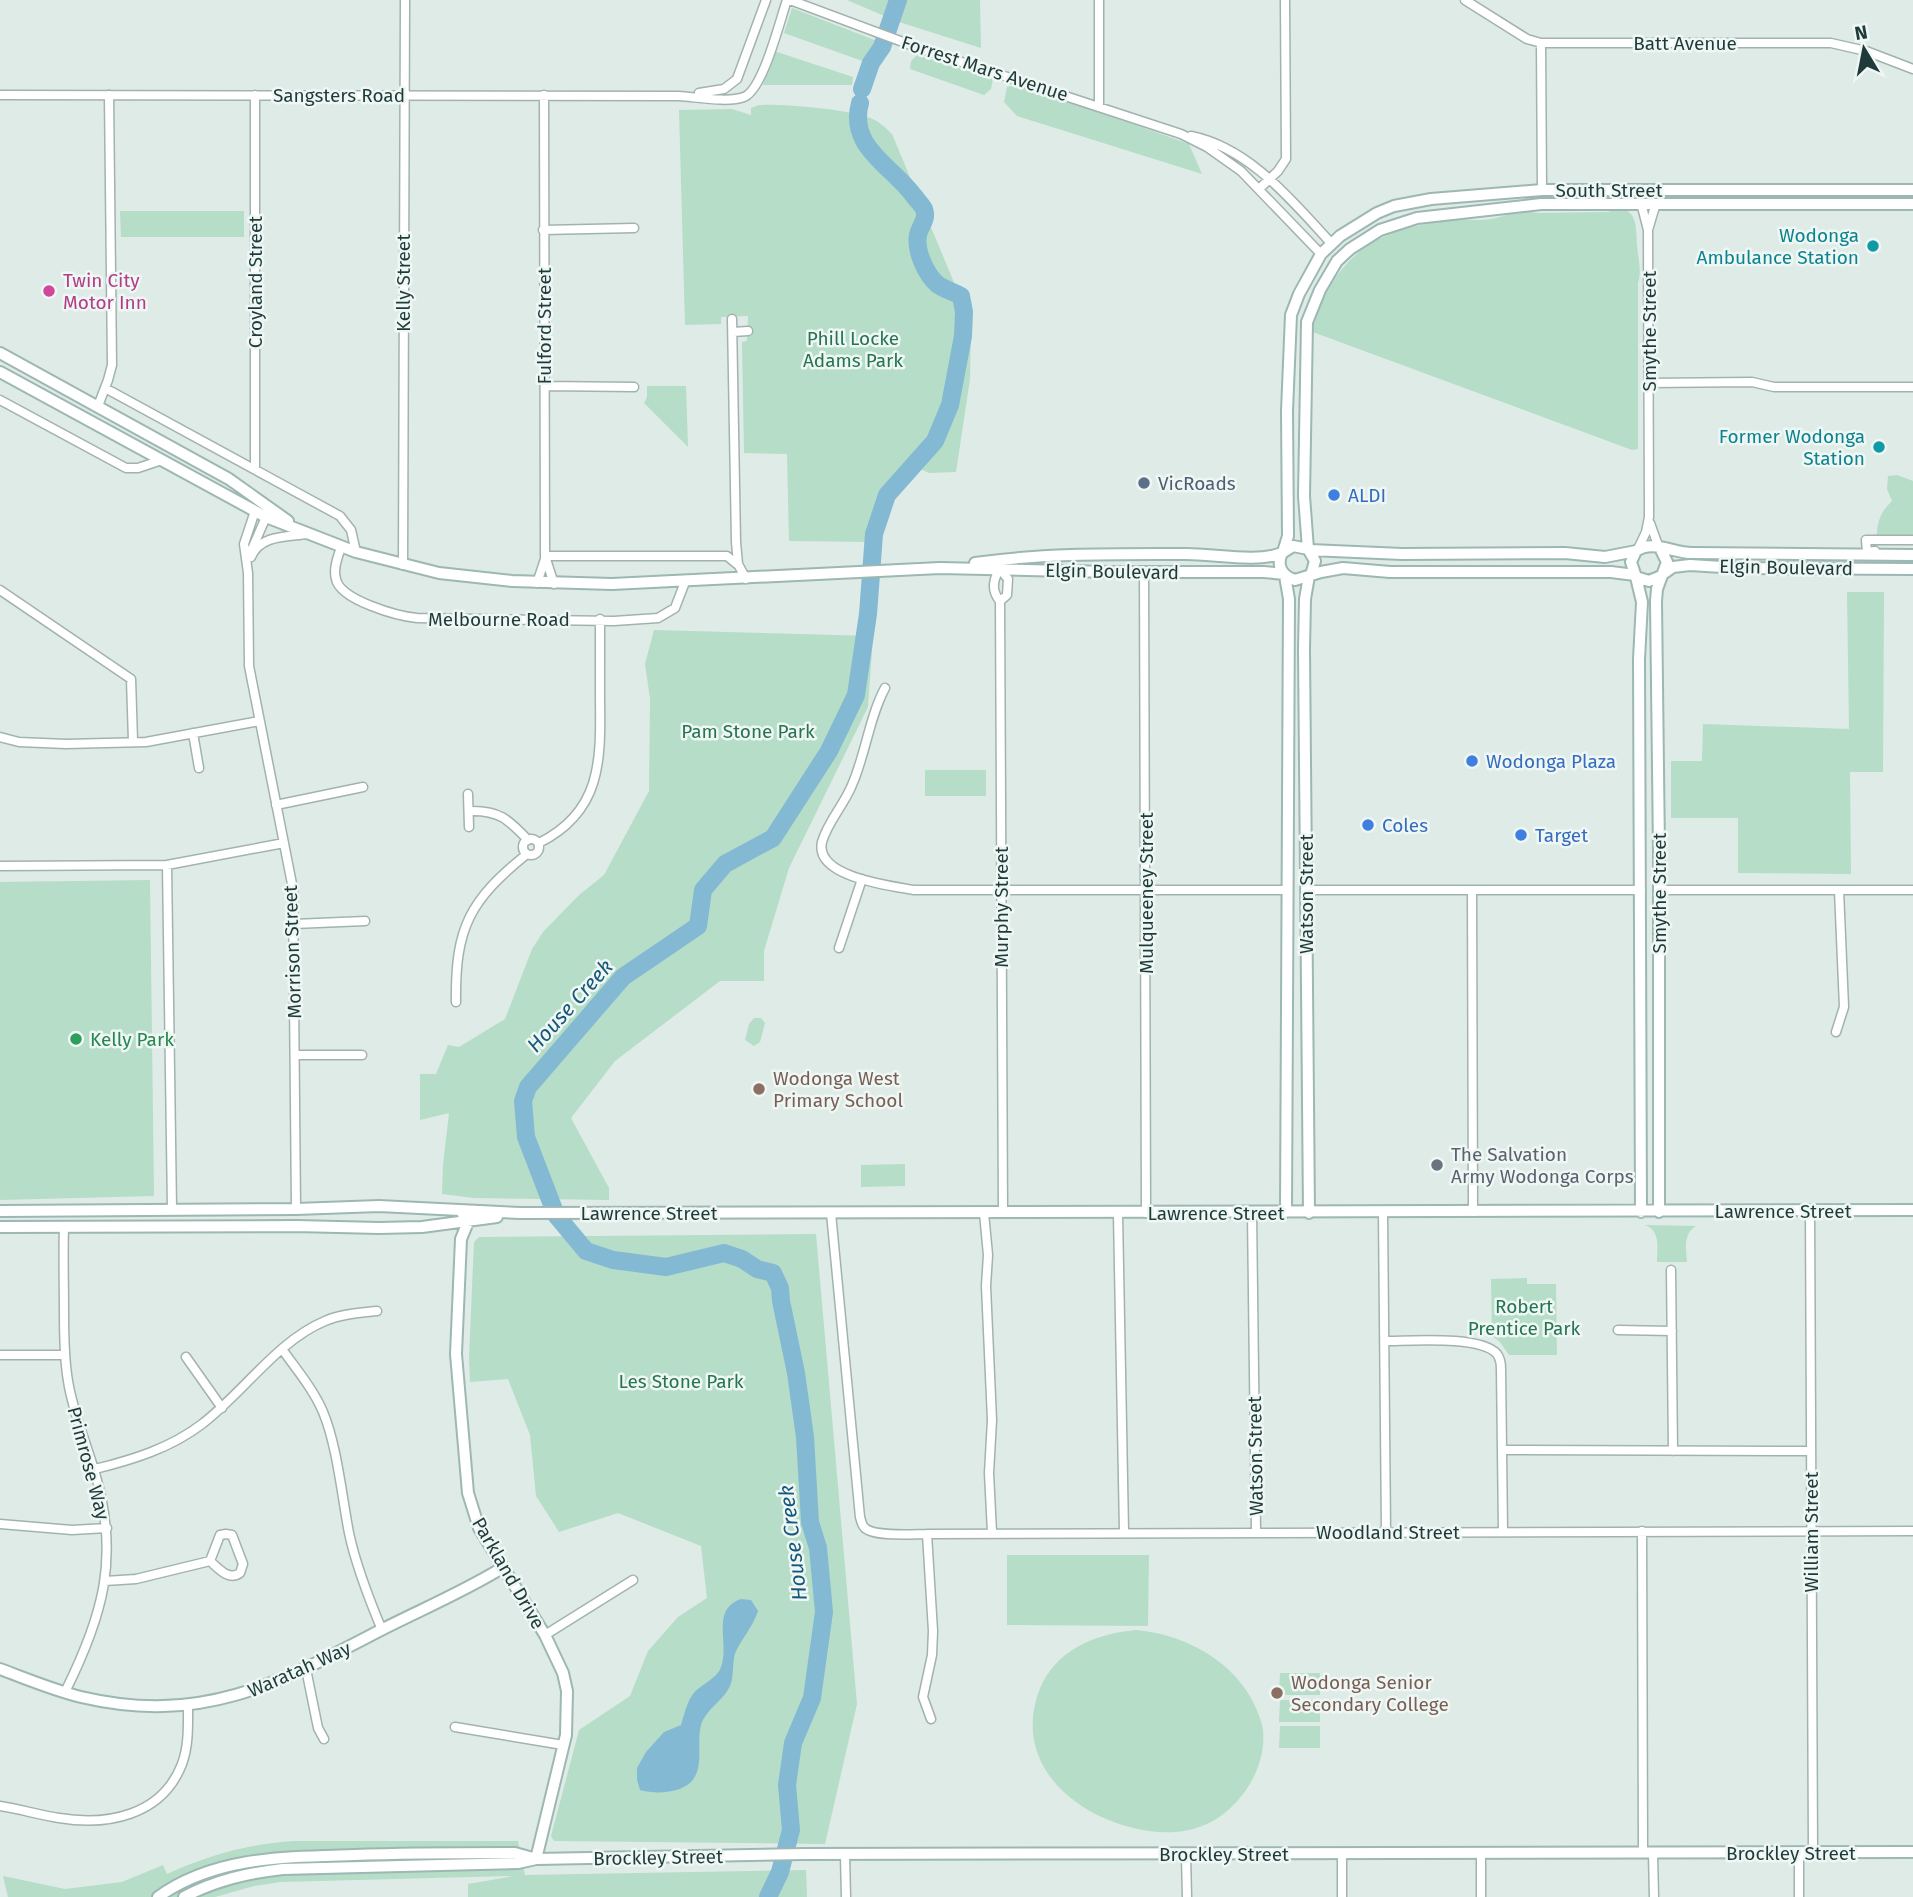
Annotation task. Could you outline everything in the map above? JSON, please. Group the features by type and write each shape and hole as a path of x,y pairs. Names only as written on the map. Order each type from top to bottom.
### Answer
{"main road":[{"name":"South Street","path":"1321,254 1331,243 1369,218 1394,206 1431,199 1542,190 1913,190"},
{"path":"1541,204 1542,190"},
{"path":"1641,203 1648,190 1657,203"},
{"path":"1864,190 1864,203"},
{"name":"South Street","path":"1338,261 1365,239 1395,224 1449,213 1541,204 1913,204"},
{"path":"1331,243 1338,261"},
{"path":"1283,552 1293,546 1332,553 1565,553 1605,557 1650,545 1660,548 1667,562 1662,576 1649,581 1611,572 1390,572 1356,568 1329,570 1295,580 1285,575 1279,563 1288,536 1289,334 1294,305 1321,254 1338,261"},
{"path":"1310,575 1315,561 1309,550 1304,524 1305,337 1314,301 1338,261"},
{"path":"1289,334 1305,337"},
{"name":"Melbourne Road","path":"0,353 238,485 262,511"},
{"name":"Melbourne Road","path":"0,372 157,458 305,532 341,547 402,565 451,574 554,584 685,582 743,574 889,570"},
{"path":"1287,411 1304,410"},
{"path":"157,458 159,442"},
{"name":"Elgin Boulevard","path":"1660,548 1681,553 1719,555 1913,553"},
{"path":"1636,576 1631,562 1637,550"},
{"name":"Elgin Boulevard","path":"889,570 1000,565 1034,557 1217,554 1258,558 1283,552"},
{"path":"1105,554 1105,565 1111,572"},
{"path":"1034,557 1034,570"},
{"name":"Elgin Boulevard","path":"1000,565 1034,570 1264,572 1285,575"},
{"name":"Elgin Boulevard","path":"1662,576 1674,567 1689,565 1756,569 1913,569"},
{"name":"Watson Street","path":"1285,575 1289,599 1286,1212"},
{"name":"Watson Street","path":"1309,1213 1304,649 1305,599 1310,575"},
{"name":"Smythe Street","path":"1636,576 1642,602 1639,659 1641,1212"},
{"name":"Smythe Street","path":"1659,1212 1656,597 1662,576"},
{"path":"1287,649 1304,649"},
{"path":"1639,659 1657,658"},
{"path":"1287,709 1305,709"},
{"path":"1640,716 1658,716"},
{"path":"1640,852 1659,852"},
{"path":"1287,858 1306,857"},
{"path":"1287,890 1306,890"},
{"path":"1641,890 1659,890"},
{"path":"1287,926 1306,926"},
{"path":"1641,950 1659,950"},
{"path":"1641,1144 1659,1144"},
{"path":"1287,1167 1309,1168"},
{"name":"Lawrence Street","path":"0,1211 379,1206 520,1213 1118,1214 1913,1210"},
{"path":"172,1209 172,1226"},
{"path":"296,1209 296,1226"},
{"path":"64,1210 64,1227"},
{"path":"461,1211 468,1222"},
{"name":"Lawrence Street","path":"0,1227 379,1228 468,1222 520,1213"},
{"name":"Parkland Drive","path":"468,1222 461,1239 456,1354 464,1464 473,1513 502,1569 545,1635 563,1673 567,1691 568,1708 563,1745 536,1859"},
{"name":"Parkland Drive","path":"453,1223 461,1239"},
{"name":"Waratah Way","path":"0,1669 65,1692 123,1704 188,1705 257,1690 306,1669 502,1569"},
{"name":"Brockley Street","path":"184,1897 212,1884 255,1872 517,1863 536,1859 804,1854 1913,1852"},
{"name":"Brockley Street","path":"158,1897 191,1879 238,1863 284,1857 515,1853 536,1859"},
{"path":"378,1854 378,1866"}],"street":[{"name":"Kelly Street","path":"402,565 405,0"},
{"name":"Sangsters Road","path":"679,96 724,89 736,81 766,0"},
{"name":"Sangsters Road","path":"0,95 544,95 734,99 751,93 760,78 789,0"},
{"name":"Forrest Mars Avenue","path":"789,0 912,45 1181,134 1205,139 1228,149 1269,180 1331,243"},
{"path":"1099,0 1099,106"},
{"path":"1260,188 1286,159 1285,0"},
{"name":"Batt Avenue","path":"1465,0 1527,40 1541,43 1832,43 1866,51 1913,69"},
{"path":"1541,43 1542,190"},
{"path":"98,406 106,388 111,365 109,95"},
{"name":"Croyland Street","path":"255,95 255,469"},
{"name":"Fulford Street","path":"537,583 545,556 544,95"},
{"name":"Forrest Mars Avenue","path":"1181,134 1233,165 1260,188 1321,254"},
{"name":"Smythe Street","path":"1641,203 1648,230 1649,517 1660,548"},
{"name":"Smythe Street","path":"1648,230 1657,203"},
{"path":"543,230 634,228"},
{"path":"732,318 736,542 743,574"},
{"path":"733,332 748,331"},
{"path":"1649,383 1752,382 1774,387 1913,387"},
{"path":"545,386 634,387"},
{"path":"106,388 340,516 351,530 356,552"},
{"path":"0,400 126,468 138,468 157,458"},
{"name":"Morrison Street","path":"248,573 262,511"},
{"name":"Morrison Street","path":"262,511 244,542 248,573 249,666 293,889 296,1209"},
{"name":"Smythe Street","path":"1637,550 1649,517"},
{"path":"251,557 257,547 266,541 305,532"},
{"path":"1913,541 1866,541 1867,552 1913,553"},
{"path":"719,555 729,552 736,542"},
{"name":"Melbourne Road","path":"341,547 335,575 340,587 396,615 425,619 614,621 664,617 676,607 685,582"},
{"path":"545,556 719,555 732,558 743,574"},
{"name":"Fulford Street","path":"545,556 554,584"},
{"name":"Murphy Street","path":"1000,565 1008,579 1007,595 1000,601"},
{"name":"Murphy Street","path":"1000,565 994,578 995,595 1000,601 1003,1213"},
{"name":"Mulqueeney Street","path":"1144,572 1146,1213"},
{"path":"0,590 131,679 133,741"},
{"path":"538,843 556,834 573,818 582,806 598,772 601,748 600,619"},
{"path":"885,688 878,701 852,787 821,845 826,860 839,871 862,879 914,890 1287,890"},
{"path":"0,737 19,743 66,744 161,740 259,721"},
{"path":"193,733 199,768"},
{"path":"276,805 363,787"},
{"path":"468,794 469,827"},
{"path":"456,1002 459,946 471,911 498,877 527,853 536,853 539,848 534,839 528,839 500,815 469,811"},
{"path":"527,853 523,845 528,839"},
{"path":"0,866 167,864 284,842"},
{"path":"167,864 172,1209"},
{"path":"839,948 862,879"},
{"path":"1306,890 1641,890"},
{"path":"1659,890 1913,890"},
{"path":"1836,1032 1844,1007 1839,890"},
{"path":"1472,892 1473,1212"},
{"path":"294,924 365,921"},
{"path":"295,1055 362,1055"},
{"name":"William Street","path":"1810,1210 1813,1853"},
{"name":"Woodland Street","path":"831,1213 860,1517 864,1528 878,1533 1913,1531"},
{"path":"984,1213 988,1255 986,1286 992,1420 989,1473 992,1532"},
{"name":"Watson Street","path":"1252,1213 1256,1532"},
{"path":"1383,1213 1386,1532"},
{"path":"1118,1214 1124,1532"},
{"name":"Primrose Way","path":"64,1227 65,1355 72,1404 94,1469 107,1528 108,1561 99,1611 86,1649 65,1692"},
{"path":"1671,1270 1673,1451"},
{"path":"94,1469 133,1460 201,1425 282,1349 325,1321 346,1314 377,1311"},
{"path":"1618,1330 1672,1331"},
{"path":"1385,1341 1466,1343 1490,1348 1497,1355 1501,1369 1503,1532"},
{"path":"282,1349 317,1398 324,1414 350,1538 382,1630"},
{"path":"0,1356 65,1355"},
{"path":"186,1356 222,1408"},
{"path":"1503,1450 1811,1451"},
{"path":"0,1524 72,1530 107,1528"},
{"path":"1642,1531 1648,1853 1654,1897"},
{"path":"926,1534 933,1631 932,1655 923,1697 931,1719"},
{"path":"220,1535 232,1535 236,1539 243,1564 240,1573 229,1576 210,1561 220,1535"},
{"path":"105,1581 136,1579 210,1561"},
{"path":"545,1635 633,1580"},
{"path":"306,1669 318,1728 324,1739"},
{"path":"0,1806 80,1821 111,1820 133,1815 163,1793 173,1782 181,1765 188,1732 188,1705"},
{"path":"456,1727 563,1745"},
{"path":"1799,1853 1799,1897"},
{"path":"1186,1854 1187,1897"},
{"path":"1342,1854 1342,1897"},
{"path":"1480,1854 1481,1897"},
{"path":"845,1855 846,1897"}],"green space":[{"path":"847,0 980,0 981,48 896,21"},
{"path":"792,8 877,41 868,63 784,33"},
{"path":"774,51 853,77 852,85 763,85"},
{"path":"917,55 993,78 991,89 984,95 910,69 911,61"},
{"path":"1026,86 1189,144 1202,174 1017,116 1004,102 1007,87"},
{"name":"Phill Locke Adams Park","path":"759,105 815,108 859,115 876,121 892,134 971,323 970,379 956,472 929,473 912,465 887,495 872,542 789,541 787,454 744,453 742,342 747,341 748,316 721,317 721,324 685,325 679,110 732,109 751,115 751,108"},
{"path":"1522,210 1537,213 1625,210 1633,217 1640,269 1638,449 1632,450 1310,331 1328,290 1339,273 1366,247 1383,237 1426,224 1454,219 1486,220"},
{"path":"120,211 244,211 244,237 121,237"},
{"path":"647,386 686,386 688,447 644,403"},
{"path":"1897,475 1913,481 1913,540 1877,541 1880,519 1884,509 1892,501 1887,489 1888,476"},
{"path":"1847,592 1884,592 1883,772 1850,772 1851,874 1738,873 1738,818 1671,818 1671,761 1702,761 1703,724 1849,729"},
{"name":"Pam Stone Park","path":"654,630 873,636 868,707 789,868 764,951 764,981 720,981 615,1061 571,1118 609,1188 609,1200 474,1198 442,1194 449,1113 420,1120 420,1074 436,1074 448,1045 459,1047 505,1019 532,949 543,932 578,896 604,875 649,791 650,699 645,664"},
{"path":"925,770 986,770 986,796 925,796"},
{"name":"Kelly Park","path":"150,880 154,1196 0,1200 0,882"},
{"path":"754,1018 761,1018 765,1023 760,1042 754,1046 745,1040 749,1024"},
{"path":"905,1164 905,1186 861,1187 861,1165"},
{"path":"1645,1225 1696,1226 1687,1237 1687,1262 1657,1262 1656,1236 1654,1231"},
{"name":"Les Stone Park","path":"816,1234 857,1704 825,1844 554,1841 551,1836 579,1730 630,1696 648,1651 678,1617 707,1598 701,1546 618,1513 559,1532 536,1496 530,1435 508,1379 470,1382 474,1242 479,1237"},
{"name":"Robert Prentice Park","path":"1527,1278 1527,1284 1556,1284 1557,1355 1509,1355 1492,1336 1491,1279"},
{"path":"1007,1555 1149,1555 1148,1626 1007,1625"},
{"path":"1136,1630 1176,1639 1195,1646 1212,1657 1242,1684 1261,1721 1262,1752 1251,1782 1230,1809 1198,1827 1175,1832 1149,1831 1099,1816 1076,1802 1058,1786 1043,1766 1035,1744 1033,1718 1039,1691 1055,1665 1091,1640"},
{"path":"1280,1673 1320,1673 1320,1695 1279,1695"},
{"path":"1280,1700 1320,1700 1320,1722 1279,1722"},
{"path":"1280,1726 1320,1726 1320,1748 1279,1748"},
{"path":"294,1841 518,1841 525,1875 806,1870 807,1897 468,1897 468,1884 514,1876 281,1882 215,1897 8,1897 3,1876 65,1889 122,1882 163,1865 167,1874 229,1852"}],"water":[{"path":"741,1599 751,1600 758,1611 735,1653 730,1686 703,1719 695,1776 686,1786 673,1791 640,1790 637,1768 646,1752 664,1732 681,1725 693,1694 719,1671 724,1648 723,1619 732,1604"}],"waterway":[{"name":"House Creek","path":"862,89 871,63 882,47 898,0"},
{"name":"House Creek","path":"768,1897 780,1872 791,1830 787,1785 793,1743 812,1698 824,1612 818,1548 810,1522 805,1437 780,1288 773,1273 757,1269 742,1259 724,1253 666,1267 613,1260 586,1251 556,1215 526,1137 523,1101 528,1087 623,977 698,926 703,890 725,864 773,838 829,751 856,695 868,614 874,534 887,495 935,441 950,405 963,336 964,312 961,296 937,284 925,268 918,241 925,216 924,209 866,144 860,132 860,103"}],"place":[{"name":"Wodonga Ambulance Station","path":"1873,246"},
{"name":"Twin City Motor Inn","path":"49,291"},
{"name":"Former Wodonga Station","path":"1879,447"},
{"name":"VicRoads","path":"1144,483"},
{"name":"ALDI","path":"1334,495"},
{"name":"Wodonga Plaza","path":"1472,761"},
{"name":"Coles","path":"1368,825"},
{"name":"Target","path":"1521,835"},
{"name":"Kelly Park","path":"76,1039"},
{"name":"Wodonga West Primary School","path":"759,1089"},
{"name":"The Salvation Army Wodonga Corps","path":"1437,1165"},
{"name":"Wodonga Senior Secondary College","path":"1277,1693"}]}
